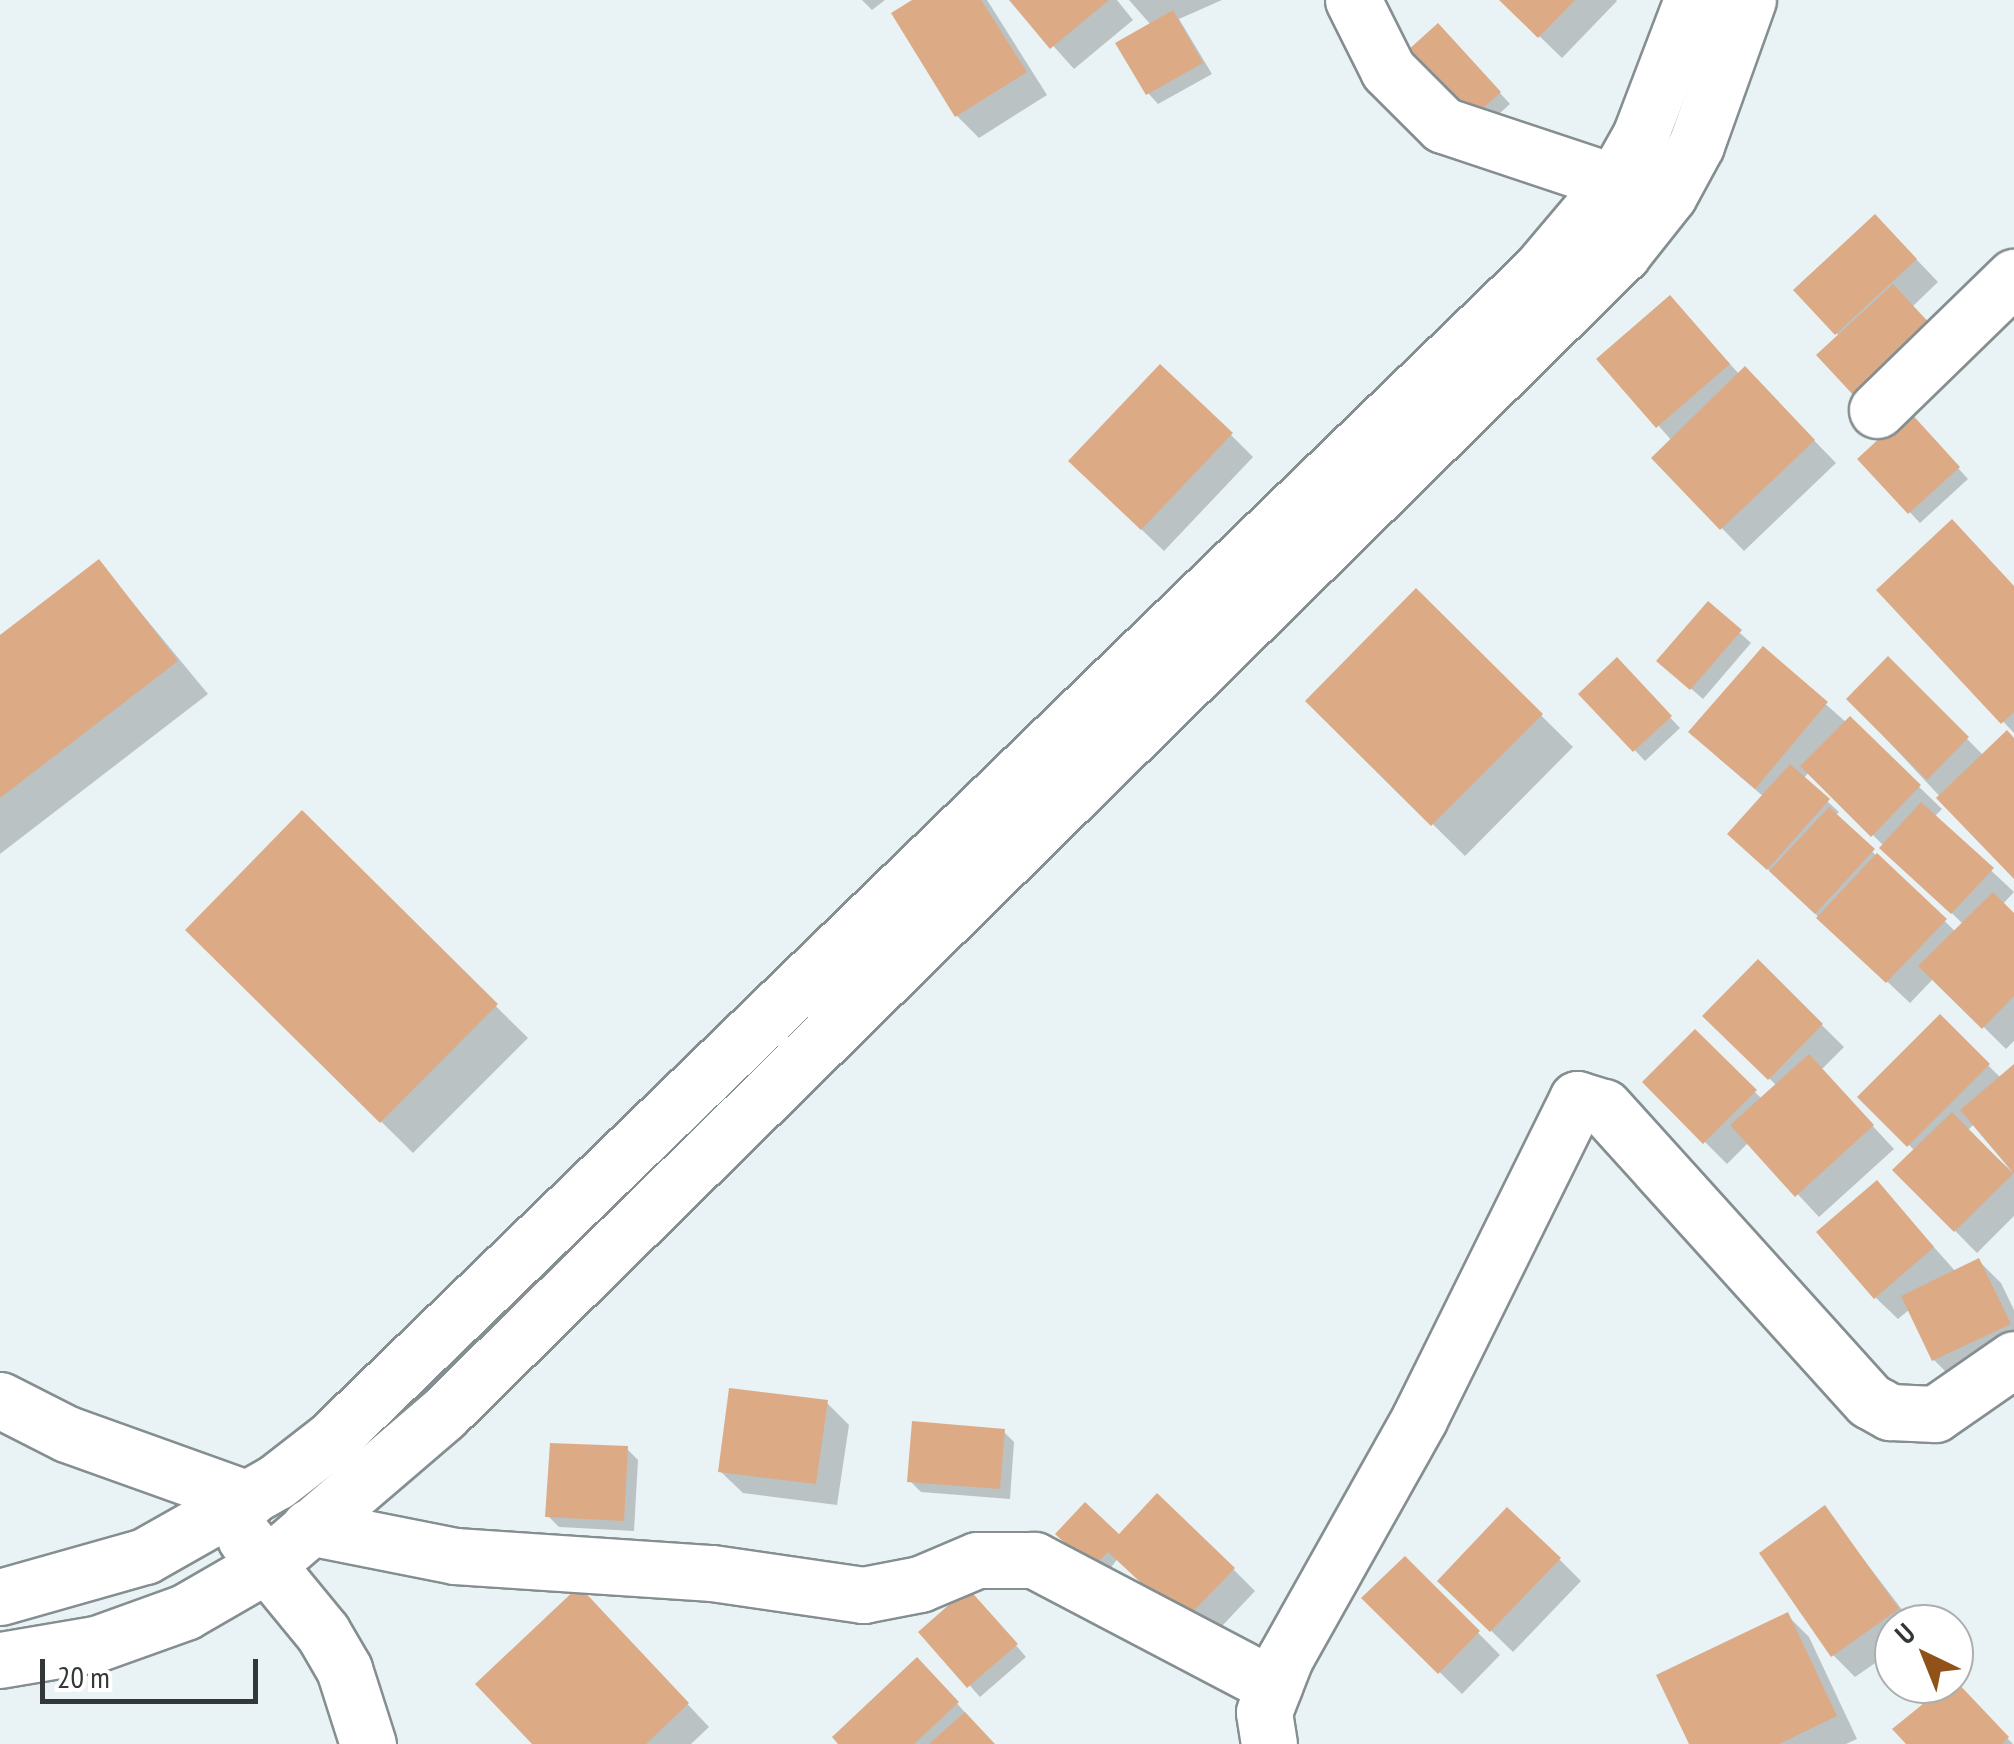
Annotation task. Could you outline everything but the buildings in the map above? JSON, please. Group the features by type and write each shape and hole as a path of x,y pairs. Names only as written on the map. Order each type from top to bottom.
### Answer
{"street":[{"path":"1352,0 1388,70 1442,125 1634,198"},
{"path":"0,1660 96,1644 146,1626 268,1564 443,1414 1508,369 1634,198 1640,136 1692,0"},
{"path":"0,1598 145,1556 236,1506 330,1440 1538,272 1696,145 1748,0"},
{"path":"1877,410 2014,277"},
{"path":"1269,1744 1264,1712 1274,1686 1419,1418 1577,1100 1604,1107 1870,1401 1890,1412 1934,1414 2014,1359"},
{"path":"0,1400 67,1434 236,1506 268,1564 337,1656 368,1744"},
{"path":"309,1527 455,1556 712,1573 863,1596 920,1584 977,1560 1034,1560 1274,1686"}]}
